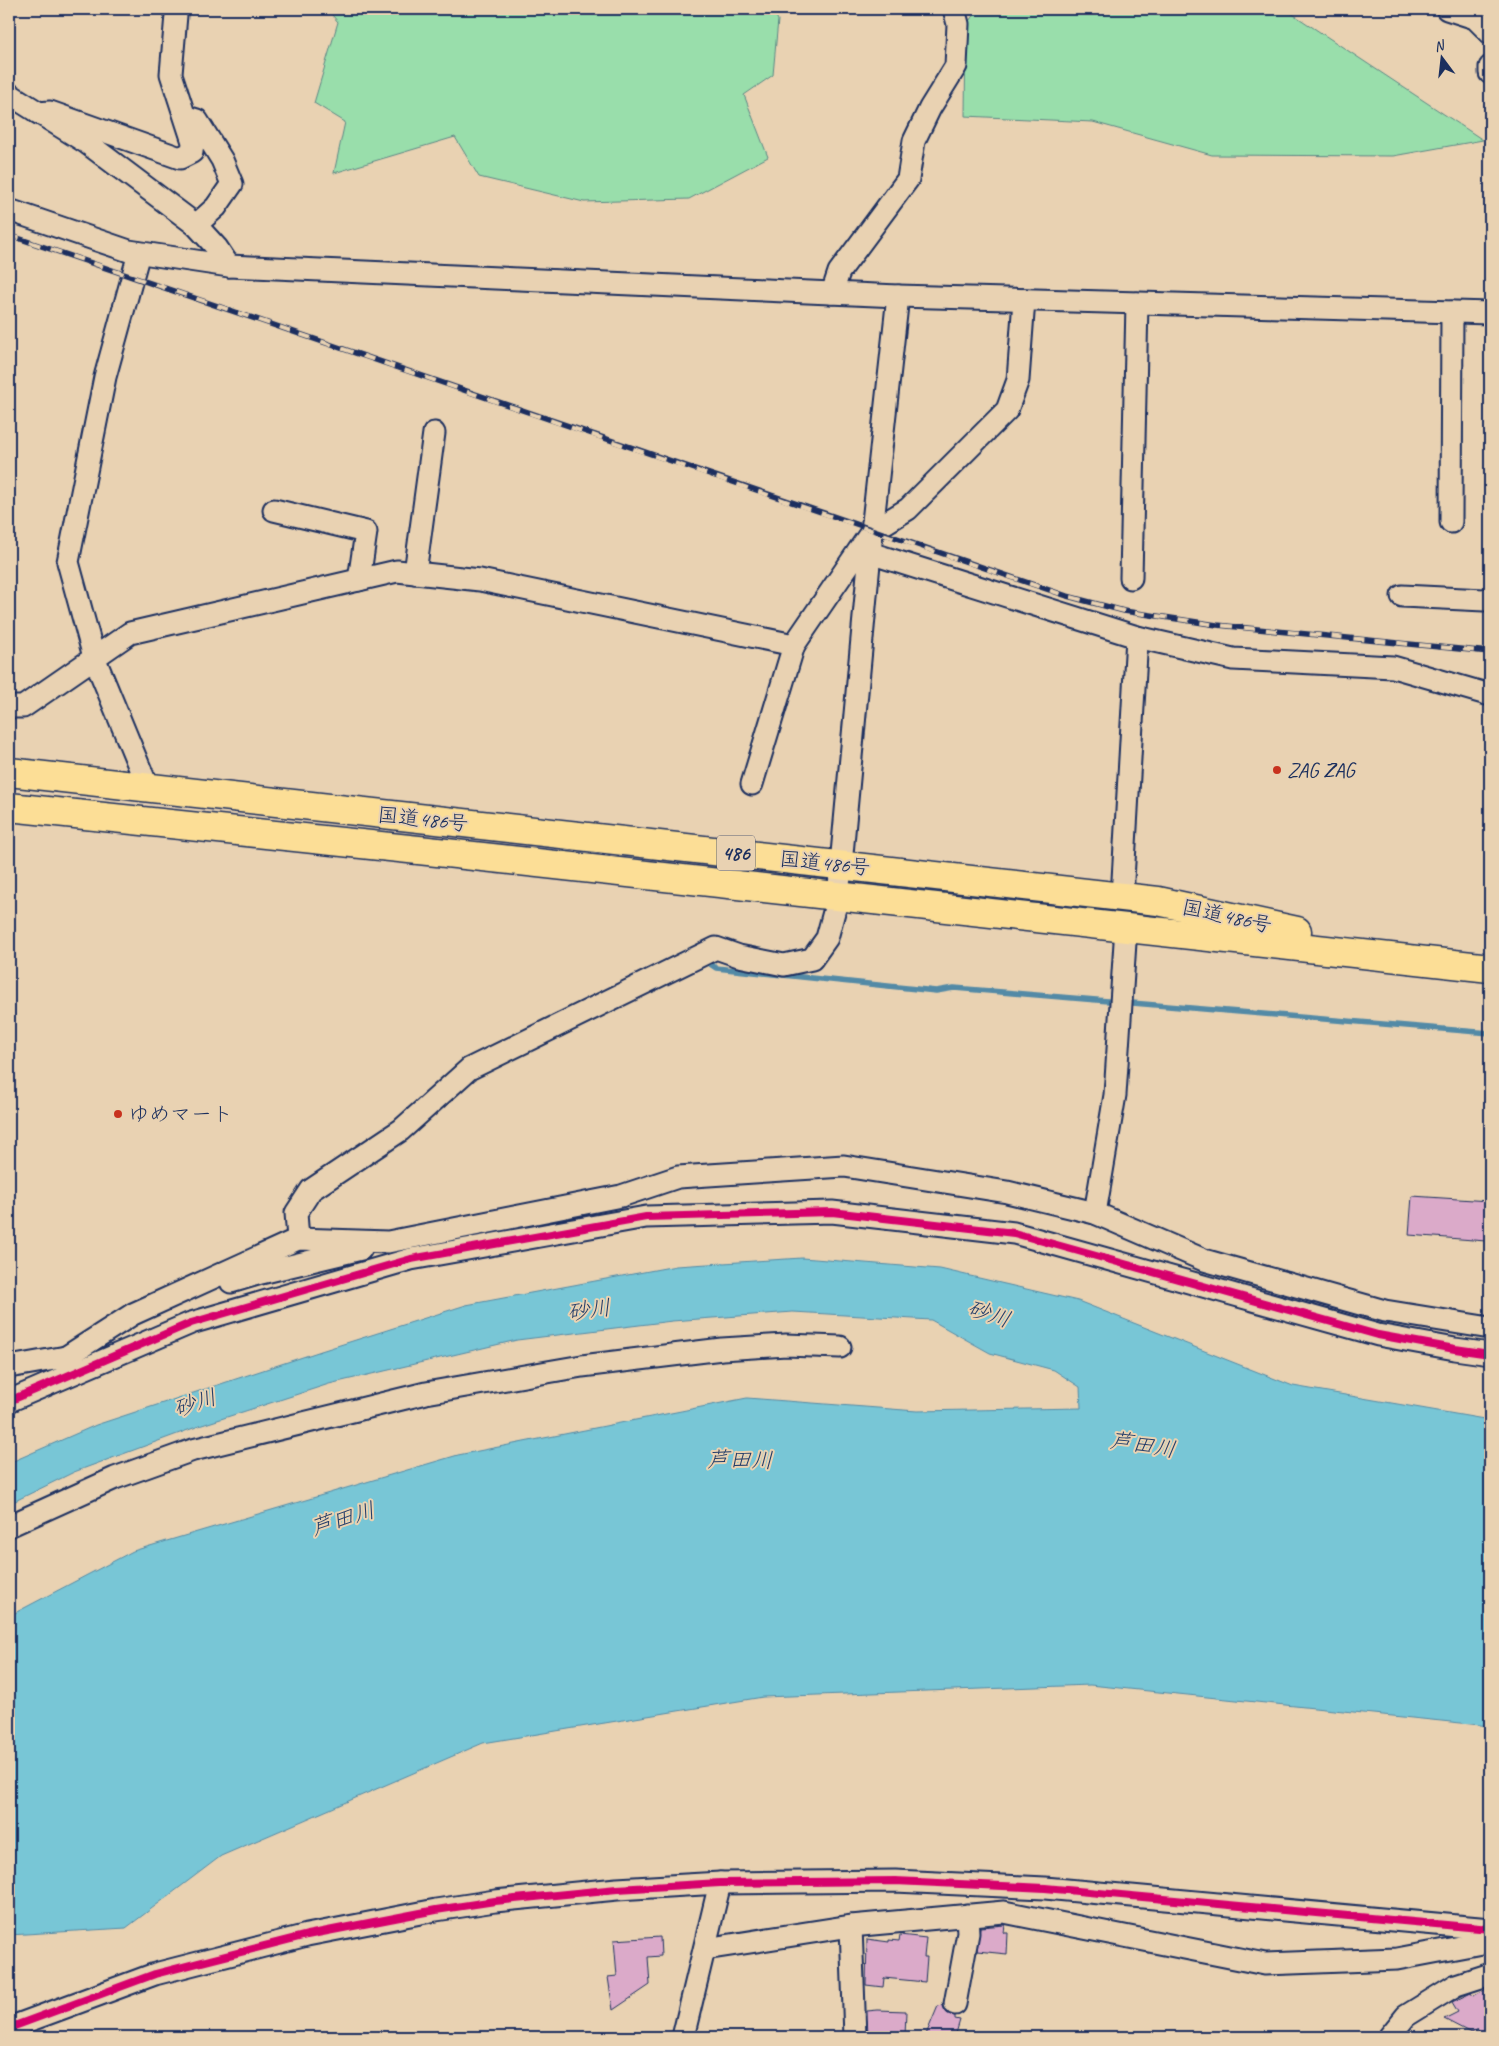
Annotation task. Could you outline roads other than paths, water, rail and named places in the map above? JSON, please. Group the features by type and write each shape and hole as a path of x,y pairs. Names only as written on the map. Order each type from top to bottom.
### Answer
{"highway":[{"name":"国道486号","path":"9,772 1158,901 1458,965"},
{"name":"国道486号","path":"9,806 1490,968"}],"street":[{"path":"832,293 839,272 908,179 914,141 930,108 956,66 958,24 954,9"},
{"path":"1447,9 1475,18 1490,33"},
{"path":"38,113 50,112 180,158 192,152 193,142 172,74 176,15"},
{"path":"1490,67 1490,73"},
{"path":"9,94 87,143 196,225 217,248 229,266"},
{"path":"185,117 197,120 222,160 232,184 216,207 196,225"},
{"path":"9,210 129,251 229,266 898,296 1490,313"},
{"path":"139,253 105,377 68,562 94,657 148,788"},
{"path":"298,1239 296,1213 311,1190 401,1130 469,1069 716,948 739,956 784,965 812,960 827,938 838,897 842,865 872,531 898,296"},
{"path":"752,784 794,645 872,531 908,509 1007,410 1018,380 1024,300"},
{"path":"1131,578 1137,303"},
{"path":"1450,522 1452,312"},
{"path":"415,573 434,433"},
{"path":"274,510 366,532 359,580"},
{"path":"870,553 1137,637 1233,659 1393,668 1490,695"},
{"path":"9,707 23,707 130,633 397,571 480,580 794,645"},
{"path":"1402,596 1484,600 1490,598"},
{"path":"1122,897 1137,637"},
{"path":"1095,1213 1115,1095 1126,927"},
{"path":"133,1314 260,1273 388,1242 621,1196 678,1177 844,1166 1007,1192 1095,1213 1204,1260 1385,1311 1490,1328"},
{"path":"9,1367 73,1364 191,1323 411,1259 646,1217 832,1212 1014,1233 1378,1335 1490,1354"},
{"path":"9,1401 73,1364 133,1314 298,1239 388,1242"},
{"path":"9,1526 115,1478 193,1450 426,1393 582,1366 722,1349 786,1345 840,1347"},
{"path":"9,2028 156,1974 307,1935 436,1910 495,1901 617,1889 720,1883 895,1881 1045,1888 1489,1937"},
{"path":"683,2037 720,1883"},
{"path":"704,1948 851,1926 1004,1912 1265,1964 1397,1959 1489,1937"},
{"path":"954,2004 968,1933 967,1915"},
{"path":"851,1926 854,2036"},
{"path":"1389,2037 1406,2016 1456,1985 1490,1974"}],"water":[{"path":"802,1258 940,1269 1078,1301 1293,1386 1490,1420 1490,1726 1090,1685 763,1697 483,1743 221,1856 126,1928 9,1935 9,1616 133,1551 458,1455 747,1398 917,1411 1081,1408 1080,1387 1054,1370 990,1353 931,1320 793,1312 672,1321 517,1340 329,1384 199,1426 74,1472 9,1504 9,1463 96,1425 466,1305 676,1266"}],"waterway":[{"path":"710,964 716,968 936,991 954,988 1490,1033"}],"railway":[{"path":"9,235 1067,596 1124,611 1217,625 1490,652"}],"place":[{"name":"ZAG ZAG","path":"1277,770"},
{"name":"ゆめマート","path":"118,1114"}],"water label":[{"name":"砂川","path":"589,1310"},
{"name":"砂川","path":"989,1314"},
{"name":"砂川","path":"195,1403"},
{"name":"芦田川","path":"1143,1445"},
{"name":"芦田川","path":"740,1460"},
{"name":"芦田川","path":"343,1519"}]}
